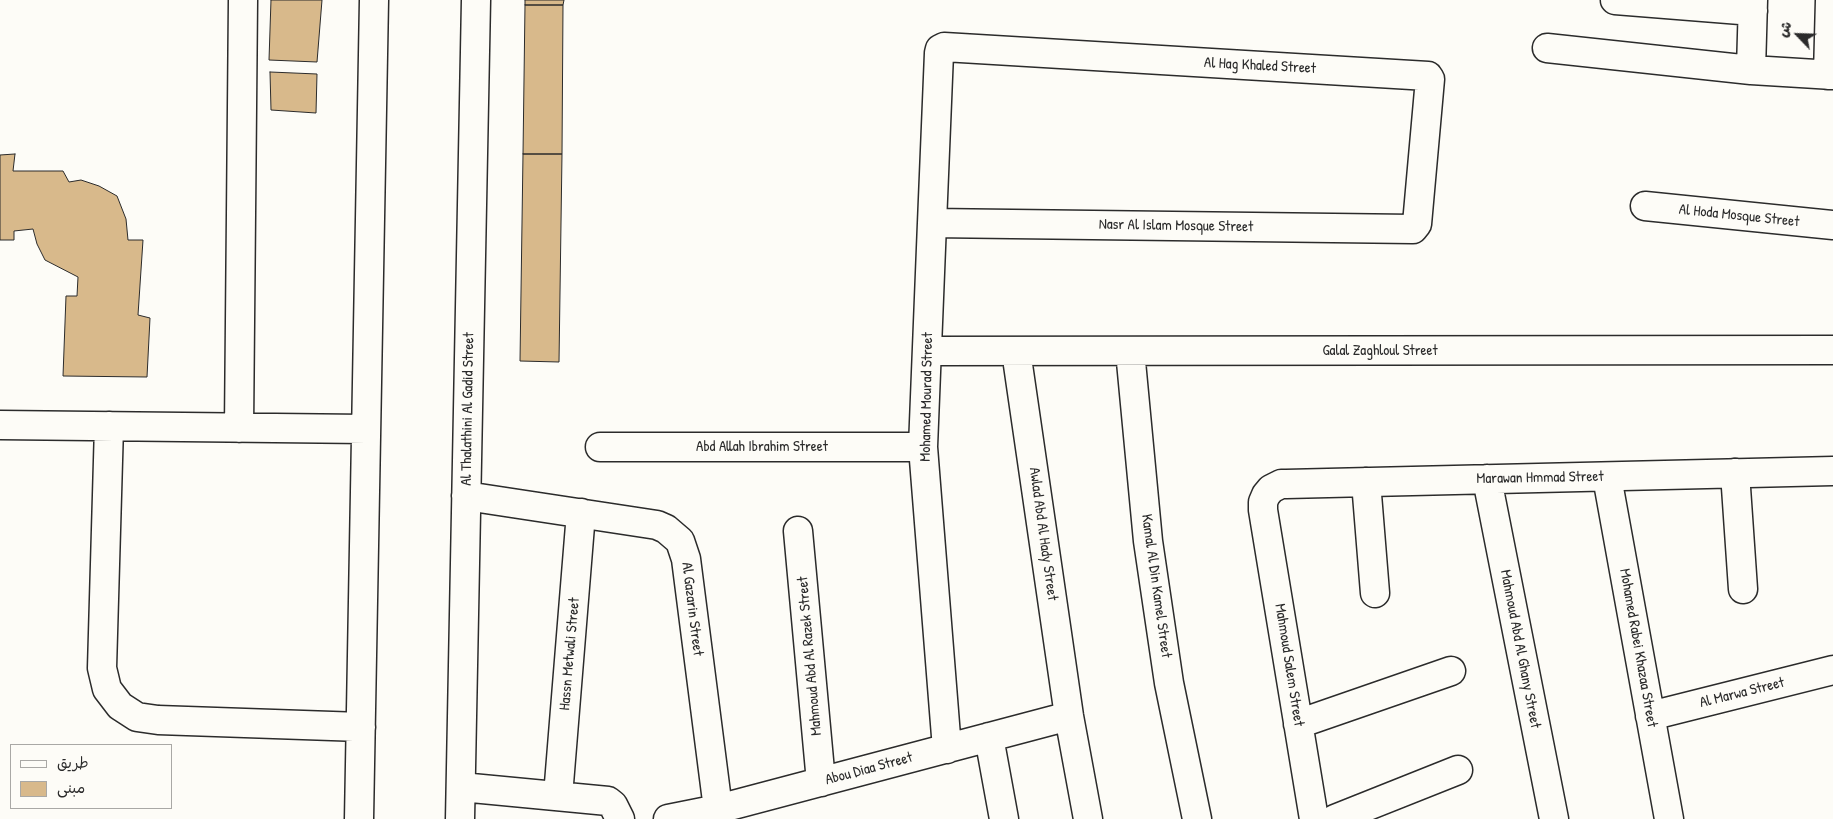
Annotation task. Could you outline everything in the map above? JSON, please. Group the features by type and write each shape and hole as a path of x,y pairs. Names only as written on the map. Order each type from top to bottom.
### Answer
{"street":[{"path":"239,428 243,0"},
{"path":"360,819 374,0"},
{"name":"Al Thalathini Al Gadid Street","path":"460,819 476,0"},
{"path":"1615,0 1753,6 1751,70"},
{"path":"1547,48 1751,70 1830,75 1830,0"},
{"name":"Mohamed Mourad Street","path":"944,48 939,53 923,447 947,749"},
{"name":"Al Hag Khaled Street","path":"944,48 1428,76 1430,80 1417,223"},
{"name":"Al Hoda Mosque Street","path":"1644,206 1833,225"},
{"name":"Nasr Al Islam Mosque Street","path":"932,223 1413,229 1417,223"},
{"name":"Galal Zaghloul Street","path":"927,351 1833,350"},
{"name":"Awlad Abd Al Hady Street","path":"1016,351 1069,716 1088,819"},
{"name":"Kamal Al Din Kamel Street","path":"1130,351 1148,541 1169,683 1198,819"},
{"path":"0,425 366,429"},
{"path":"110,426 102,668 107,689 120,706 137,717 158,720 361,727"},
{"name":"Abd Allah Ibrahim Street","path":"600,447 923,447"},
{"name":"Marawan Hmmad Street","path":"1263,510 1263,502 1266,495 1271,489 1281,484 1833,471"},
{"path":"1735,473 1743,589"},
{"name":"Mohamed Rabei Khazaa Street","path":"1606,477 1669,819"},
{"name":"Mahmoud Abd Al Ghany Street","path":"1487,480 1554,819"},
{"path":"1366,482 1375,593"},
{"name":"Al Gazarin Street","path":"466,496 657,525 673,534 684,550 718,809"},
{"name":"Mahmoud Salem Street","path":"1263,510 1314,819"},
{"name":"Hassn Metwali Street","path":"558,796 581,513"},
{"name":"Mahmoud Abd Al Razek Street","path":"798,531 821,782"},
{"name":"Al Marwa Street","path":"1650,716 1833,670"},
{"path":"1298,724 1451,671"},
{"name":"Abou Diaa Street","path":"668,819 718,809 764,808 821,782 1069,716"},
{"path":"989,737 1004,819"},
{"path":"1335,819 1458,770"},
{"path":"462,786 608,801 613,804 620,819"}],"building":[{"path":"271,0 322,0 317,62 269,60"},
{"path":"525,0 564,0 563,5 525,5"},
{"path":"525,5 563,5 562,154 523,154"},
{"path":"270,72 317,74 316,113 271,110"},
{"path":"15,154 13,171 63,171 69,182 81,180 99,186 117,196 126,219 128,240 143,240 138,315 150,318 147,377 63,376 66,296 77,296 78,277 45,260 37,244 33,229 14,231 14,240 0,240 0,155"},
{"path":"523,154 562,154 559,362 520,361"}]}
